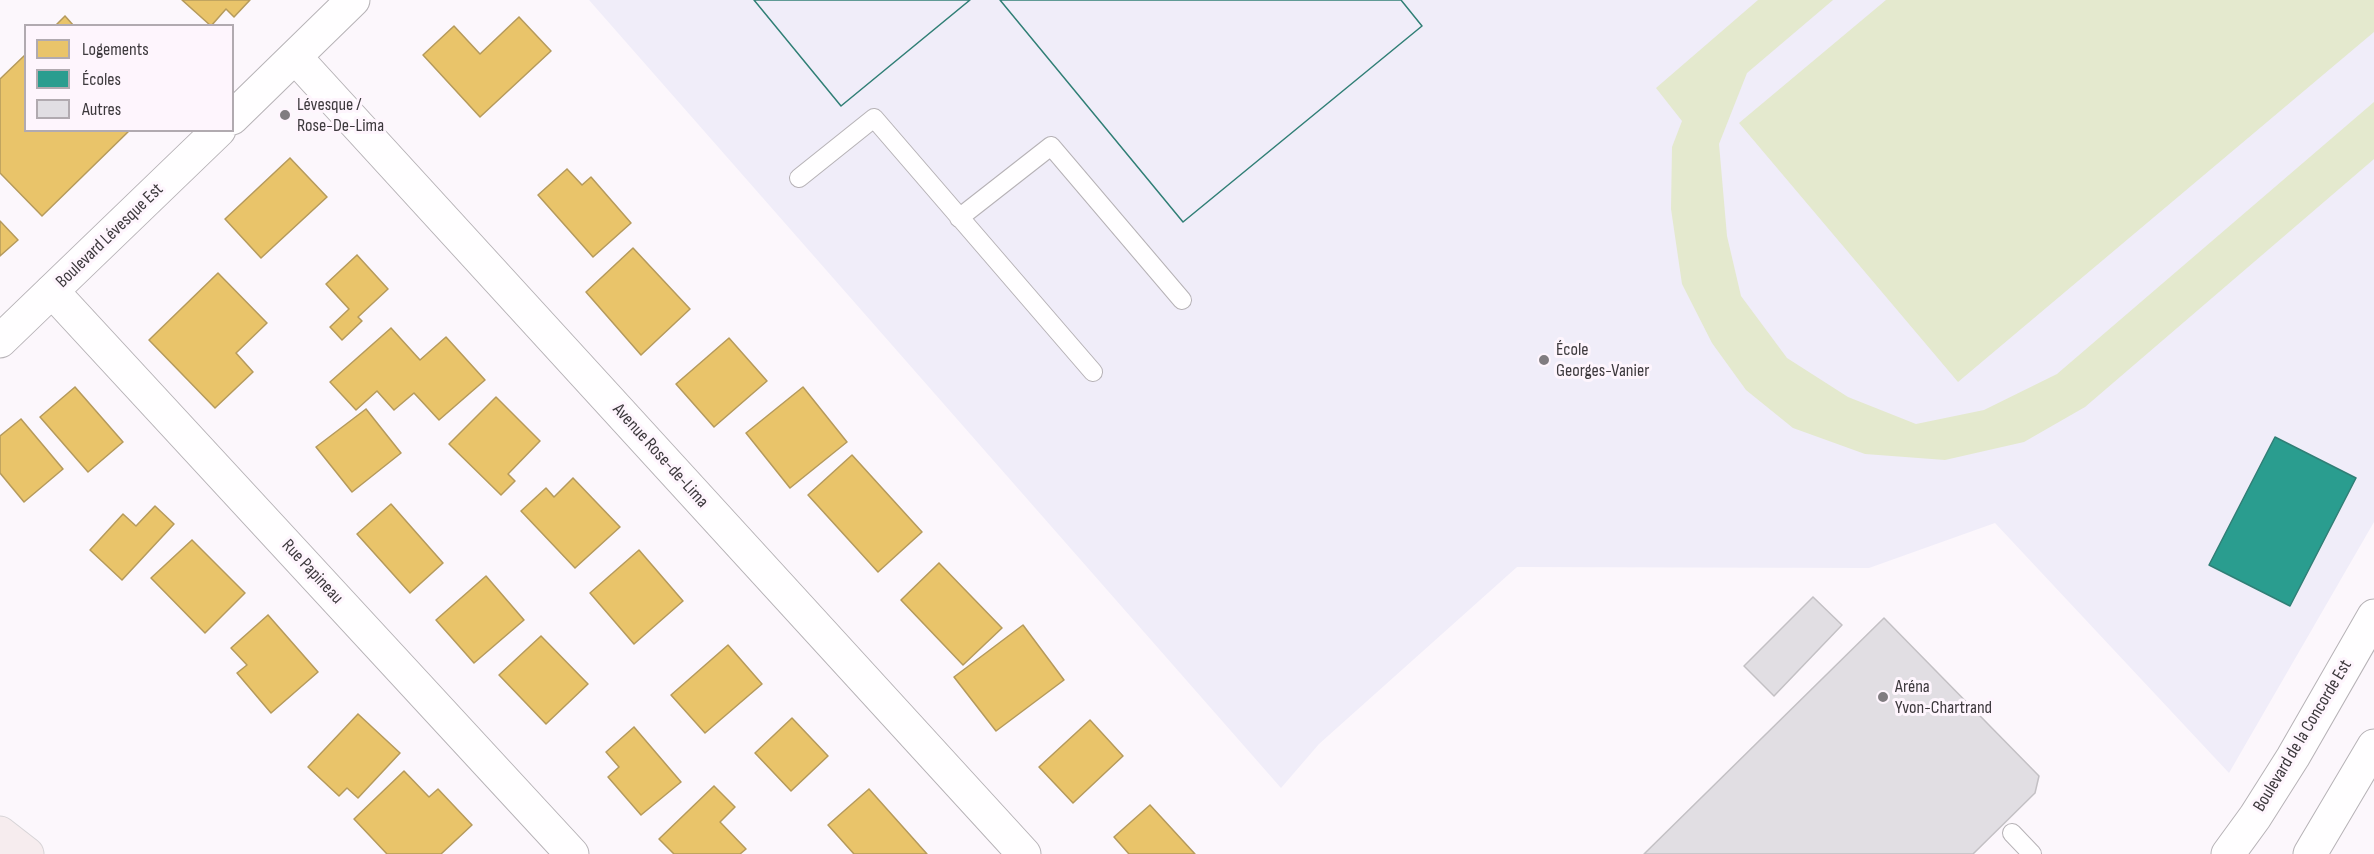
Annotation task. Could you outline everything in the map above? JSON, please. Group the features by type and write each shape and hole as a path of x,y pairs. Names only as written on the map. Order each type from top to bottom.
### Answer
{"highway":[{"path":"0,832 27,854"}],"street":[{"path":"234,116 353,0"},
{"name":"Avenue Rose-de-Lima","path":"296,58 1024,854"},
{"name":"Boulevard Lévesque Est","path":"0,341 217,132"},
{"name":"Rue Papineau","path":"52,291 572,854"},
{"name":"Boulevard de la Concorde Est","path":"2228,854 2288,766 2374,616"},
{"path":"2310,854 2374,746"}],"lane":[{"path":"799,178 874,118 1093,372"},
{"path":"959,218 1051,146 1182,300"},
{"path":"2012,833 2032,854"}],"shaded area":[{"name":"École Georges-Vanier","path":"589,0 2374,0 2374,522 2229,773 1995,523 1869,568 1517,567 1319,744 1281,788"}],"green space":[{"path":"1758,0 1833,0 1747,73 1719,144 1727,236 1741,296 1787,358 1848,397 1916,424 1984,410 2057,374 2374,102 2374,159 2085,407 2024,442 1945,460 1865,454 1793,428 1746,390 1712,343 1682,284 1671,209 1672,147 1682,121 1656,88"},
{"path":"1886,0 2374,0 2374,32 1958,382 1739,123"}],"building: Logements":[{"path":"182,0 250,0 234,17 226,9 213,24 209,24"},
{"path":"65,16 72,24 57,24"},
{"path":"519,17 551,51 480,117 423,55 454,26 480,54"},
{"path":"24,56 24,132 128,132 42,216 0,173 0,79"},
{"path":"290,158 327,197 261,258 225,219"},
{"path":"567,169 582,185 591,177 631,223 593,257 538,195"},
{"path":"0,221 18,240 0,256"},
{"path":"633,248 690,309 641,355 586,292"},
{"path":"357,255 388,289 358,317 362,321 342,340 330,327 349,309 326,284"},
{"path":"218,273 267,323 236,353 253,372 215,408 149,340"},
{"path":"391,328 420,360 446,337 485,380 439,420 414,393 394,410 377,391 356,410 330,382"},
{"path":"729,338 767,381 714,427 676,384"},
{"path":"75,387 123,442 88,472 40,417"},
{"path":"803,387 847,442 790,488 746,433"},
{"path":"496,397 540,441 508,474 515,481 501,495 449,444"},
{"path":"366,409 401,453 352,492 316,447"},
{"path":"21,419 63,469 24,502 0,473 0,436"},
{"path":"852,455 922,532 878,572 808,495"},
{"path":"573,478 620,527 575,568 521,511 546,488 554,497"},
{"path":"391,504 443,563 410,593 357,534"},
{"path":"155,506 174,524 122,580 90,550 123,514 136,526"},
{"path":"192,540 245,593 205,633 151,578"},
{"path":"639,550 683,601 634,644 590,593"},
{"path":"939,563 1002,628 963,665 901,600"},
{"path":"486,576 524,620 474,663 436,620"},
{"path":"268,615 318,672 271,713 237,673 247,665 231,648"},
{"path":"1023,625 1064,680 996,731 954,677"},
{"path":"541,636 588,684 546,724 499,675"},
{"path":"728,645 762,684 705,733 671,695"},
{"path":"358,714 400,753 358,798 347,788 339,796 308,767"},
{"path":"792,718 828,756 791,791 755,753"},
{"path":"1090,720 1123,756 1073,803 1039,767"},
{"path":"634,727 681,782 641,815 608,777 619,767 606,752"},
{"path":"404,771 429,797 438,789 472,825 441,854 387,854 354,819"},
{"path":"714,786 735,807 720,822 746,849 740,854 674,854 659,839"},
{"path":"869,789 927,854 854,854 828,825"},
{"path":"1150,805 1195,854 1129,854 1114,837"}],"building: Écoles":[{"path":"754,0 970,0 841,106"},
{"path":"754,0 970,0 841,106"},
{"path":"1000,0 1401,0 1422,26 1183,222"},
{"path":"1000,0 1401,0 1422,26 1183,222"},
{"path":"2275,437 2356,478 2290,606 2209,565"}],"building: Autres":[{"path":"1813,597 1842,625 1774,696 1744,666"},
{"name":"Aréna Yvon-Chartrand","path":"1884,618 2039,776 2035,793 1973,854 1644,854"}],"place":[{"name":"Lévesque / Rose-De-Lima","path":"285,115"},
{"name":"École Georges-Vanier","path":"1544,360"},
{"name":"Aréna Yvon-Chartrand","path":"1883,697"}]}
